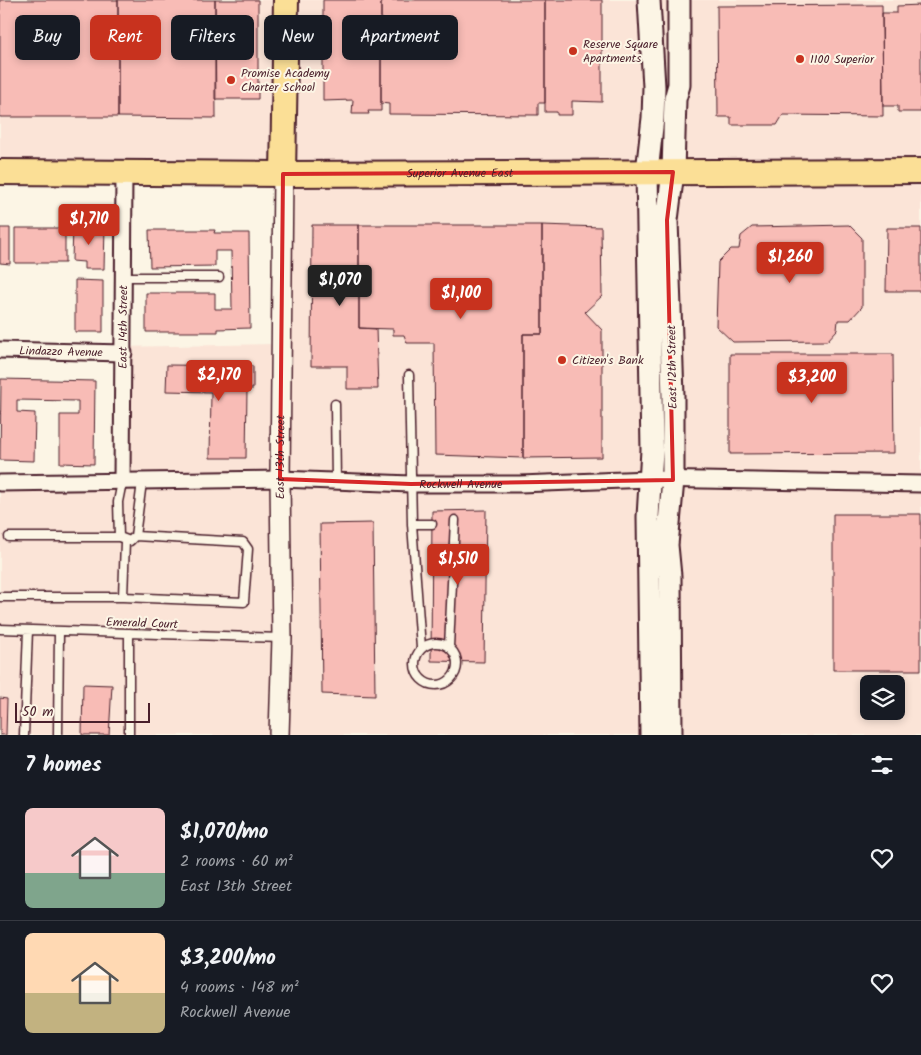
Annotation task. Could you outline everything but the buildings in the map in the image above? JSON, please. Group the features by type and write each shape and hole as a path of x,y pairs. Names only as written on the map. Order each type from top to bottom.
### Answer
{"main road":[{"name":"East 13th Street","path":"284,174 286,0"},
{"name":"East 12th Street","path":"649,0 653,110 647,172 652,450 649,479 648,642 652,685 651,735"},
{"name":"East 12th Street","path":"671,735 667,545 673,480 668,220 673,172 675,99 679,84 679,0"},
{"name":"Superior Avenue East","path":"0,172 284,174 921,171"}],"street":[{"name":"East 14th Street","path":"122,482 124,173"},
{"name":"East 13th Street","path":"279,735 282,638 280,480 284,174"},
{"name":"Lindazzo Avenue","path":"0,350 124,353"},
{"name":"Rockwell Avenue","path":"0,483 280,480 411,484 520,484 649,479 921,484"}],"lane":[{"path":"124,277 219,277"},
{"path":"409,375 412,524 421,648 416,661 418,674 429,683 436,684 444,683 454,674 458,661 449,647 455,520"},
{"path":"335,404 336,482"},
{"path":"122,482 118,502 122,539 123,597"},
{"path":"9,537 122,539 130,541 135,536 142,482"},
{"path":"412,524 432,524"},
{"path":"0,597 123,597 244,602 248,549 243,542 135,536"},
{"name":"Emerald Court","path":"0,630 282,638"},
{"path":"24,735 28,630"},
{"path":"58,735 59,631"},
{"path":"129,633 129,735"},
{"path":"421,648 439,643 449,647"}],"highlighted area":[{"path":"673,172 667,220 673,480 411,484 280,479 283,174"}],"shaded area":[{"path":"0,0 921,0 921,735 0,735 0,478 117,476 120,347 274,344 278,181 0,178"}],"place":[{"name":"Reserve Square Apartments","path":"573,51"},
{"name":"1100 Superior","path":"800,59"},
{"name":"Promise Academy Charter School","path":"231,80"},
{"name":"Citizen's Bank","path":"562,360"}]}
